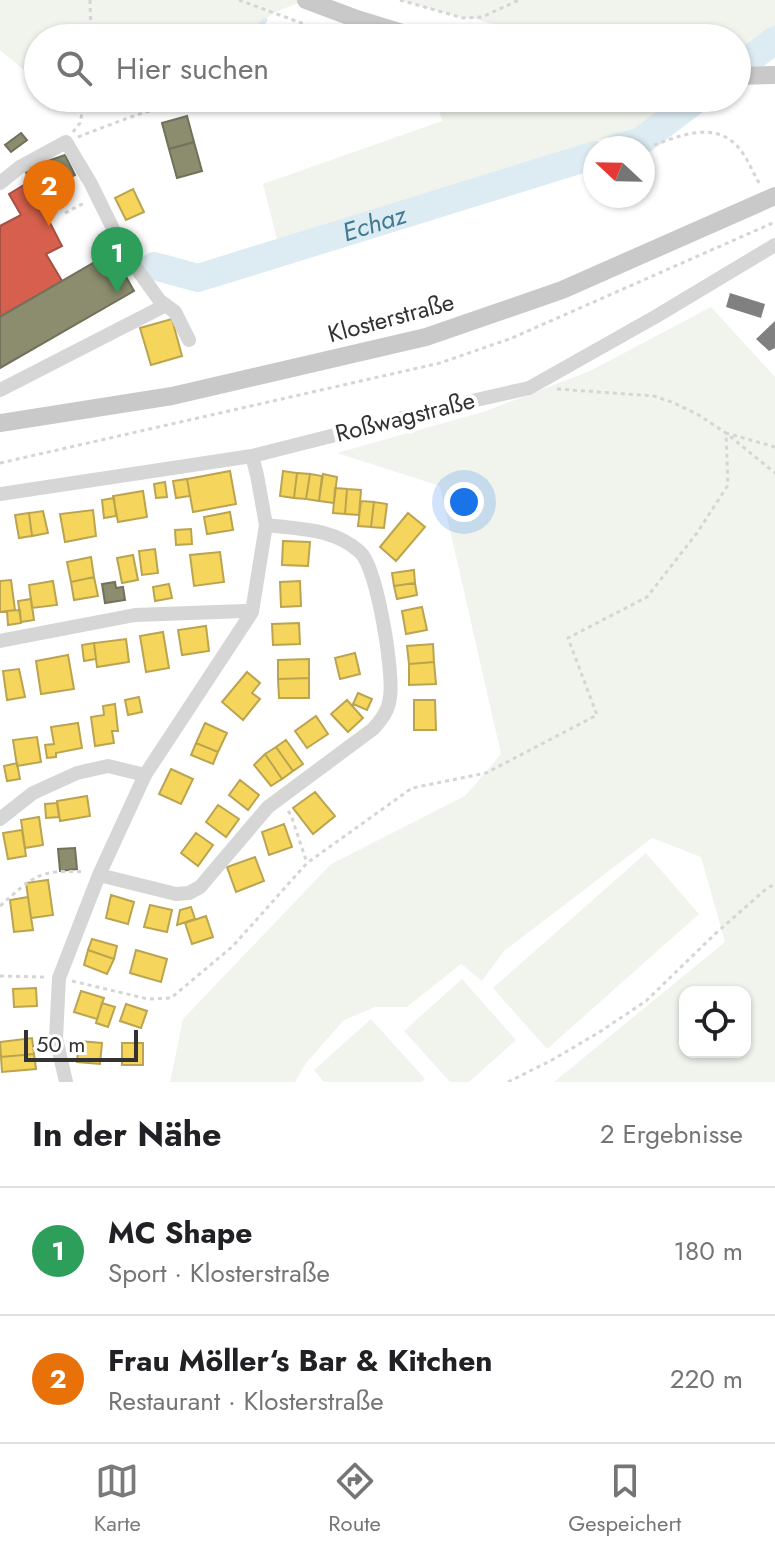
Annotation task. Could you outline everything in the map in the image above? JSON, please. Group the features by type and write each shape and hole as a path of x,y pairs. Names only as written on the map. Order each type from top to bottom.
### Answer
{"main road":[{"path":"306,0 374,24"},
{"name":"Klosterstraße","path":"0,423 172,396 426,337 562,290 774,202"}],"street":[{"path":"0,183 20,167 66,142 121,244 160,301 175,312 189,340"},
{"name":"Roßwagstraße","path":"0,494 252,456 529,388 775,245"},
{"path":"0,390 166,305"},
{"path":"66,1082 56,1038 59,978 99,875 145,775 252,612 266,525 252,456"},
{"path":"99,875 165,892 189,893 200,887 268,807 373,729 387,710 391,689 379,605 364,555 326,532 266,525"},
{"path":"0,641 135,615 252,612"},
{"path":"0,819 33,793 77,773 108,766 145,775"}],"path":[{"path":"90,0 91,24"},
{"path":"239,0 304,24"},
{"path":"400,0 463,18 482,17 519,0"},
{"path":"66,142 80,123 82,112"},
{"path":"66,142 150,112"},
{"path":"655,145 686,133 724,135 739,148 774,202"},
{"path":"65,213 98,203"},
{"path":"0,463 440,363 512,338 775,222"},
{"path":"529,388 654,396 697,414 775,473"},
{"path":"726,433 775,447"},
{"path":"0,976 59,978 148,999 171,998 233,946 307,863 412,788 486,773 597,715 568,638 647,597 697,533 728,485 726,433"},
{"path":"278,799 291,815 307,863"},
{"path":"0,906 26,882 43,874 79,872 99,875"},
{"path":"508,1082 598,1033 646,1001 715,934 775,884"}],"shaded area":[{"path":"0,0 305,0 279,11 260,24 24,24 24,70 0,50"},
{"path":"400,0 775,0 775,50 751,53 751,24 492,24"},
{"path":"439,112 666,112 656,121 611,136 583,136 583,145 279,247 263,184 442,121"},
{"path":"711,307 775,377 775,1082 554,1082 725,942 701,857 652,838 504,951 482,981 461,964 407,1007 375,1007 344,1020 306,1063 295,1082 170,1082 183,1019 331,864 465,796 501,754 440,486 337,453 486,411 590,371"},
{"path":"646,853 699,914 547,1049 493,988"},
{"path":"462,979 516,1040 469,1082 450,1082 404,1031"},
{"path":"371,1019 425,1079 422,1082 324,1082 314,1070"}],"building: Wohnen":[{"path":"133,189 144,212 126,220 115,198"},
{"path":"172,319 182,356 151,365 140,328"},
{"path":"230,471 236,504 193,512 187,479"},
{"path":"283,471 297,473 294,498 280,496"},
{"path":"297,473 310,474 306,499 294,498"},
{"path":"310,474 322,476 319,501 306,499"},
{"path":"323,474 337,477 334,503 319,501"},
{"path":"187,479 190,496 176,498 173,481"},
{"path":"165,482 167,497 156,498 154,484"},
{"path":"335,488 347,489 345,514 333,513"},
{"path":"347,489 361,490 359,515 345,514"},
{"path":"143,491 147,517 118,522 113,496"},
{"path":"114,498 116,516 104,518 102,500"},
{"path":"361,501 374,502 371,527 358,526"},
{"path":"374,502 387,504 384,528 371,527"},
{"path":"93,510 96,536 65,542 60,514"},
{"path":"43,511 48,533 32,536 29,513"},
{"path":"230,512 233,530 207,534 204,517"},
{"path":"29,513 32,536 19,538 15,515"},
{"path":"408,513 425,527 396,561 380,547"},
{"path":"191,529 192,544 176,545 175,530"},
{"path":"283,541 310,542 308,566 282,565"},
{"path":"155,549 158,573 142,575 139,551"},
{"path":"220,552 224,582 194,586 190,555"},
{"path":"133,555 138,580 122,583 117,558"},
{"path":"91,557 94,577 71,582 67,562"},
{"path":"414,570 415,583 394,586 392,573"},
{"path":"94,577 98,596 74,600 71,582"},
{"path":"11,580 15,610 0,612 0,581"},
{"path":"53,581 57,605 32,608 29,585"},
{"path":"300,581 301,606 281,607 280,582"},
{"path":"415,583 417,595 397,599 394,586"},
{"path":"169,584 172,598 155,601 153,587"},
{"path":"31,599 34,620 21,622 18,601"},
{"path":"422,607 427,630 406,634 402,611"},
{"path":"20,610 21,623 8,625 7,611"},
{"path":"299,623 300,644 273,645 272,624"},
{"path":"206,626 209,651 182,655 178,630"},
{"path":"163,632 169,668 146,672 140,636"},
{"path":"126,639 129,662 97,667 94,643"},
{"path":"94,643 96,659 84,661 82,645"},
{"path":"433,644 434,662 409,664 407,646"},
{"path":"355,653 360,674 340,679 335,658"},
{"path":"68,655 74,689 41,694 36,661"},
{"path":"309,659 309,678 278,679 278,660"},
{"path":"434,662 436,684 409,685 409,664"},
{"path":"19,669 25,697 7,700 3,671"},
{"path":"247,672 260,683 252,693 260,699 243,720 222,702"},
{"path":"309,678 309,698 279,698 278,679"},
{"path":"358,693 372,699 367,710 353,704"},
{"path":"139,697 142,712 128,715 125,700"},
{"path":"347,700 363,718 348,732 331,714"},
{"path":"414,700 435,700 436,730 414,730"},
{"path":"115,704 118,731 112,731 114,743 95,746 91,717 104,715 103,706"},
{"path":"316,716 328,734 307,748 295,731"},
{"path":"78,723 82,748 47,758 45,745 54,744 51,727"},
{"path":"205,723 227,733 218,752 196,743"},
{"path":"37,737 41,762 17,766 13,740"},
{"path":"286,740 303,764 293,771 276,747"},
{"path":"196,743 218,752 213,764 191,755"},
{"path":"276,747 293,771 282,779 265,754"},
{"path":"265,754 282,779 271,786 254,765"},
{"path":"17,763 20,779 7,781 4,766"},
{"path":"171,769 193,779 181,804 159,794"},
{"path":"240,780 259,795 248,810 229,795"},
{"path":"315,792 335,816 313,834 293,808"},
{"path":"87,796 90,816 60,821 57,801"},
{"path":"57,803 59,817 46,818 45,804"},
{"path":"218,805 239,819 226,837 206,822"},
{"path":"39,817 43,845 25,848 21,820"},
{"path":"284,824 292,847 269,855 262,832"},
{"path":"22,830 26,856 8,859 3,833"},
{"path":"196,833 213,845 198,866 181,853"},
{"path":"255,857 264,881 236,892 227,867"},
{"path":"48,880 53,915 31,918 26,883"},
{"path":"111,895 134,902 128,924 106,918"},
{"path":"28,897 33,930 14,932 10,900"},
{"path":"150,905 172,910 167,932 144,927"},
{"path":"191,907 195,919 177,925 180,910"},
{"path":"206,916 213,937 192,944 185,923"},
{"path":"92,939 117,946 114,959 88,950"},
{"path":"88,950 114,959 107,974 84,965"},
{"path":"136,950 167,959 161,982 130,973"},
{"path":"36,988 37,1006 14,1007 13,989"},
{"path":"81,991 104,998 97,1019 74,1012"},
{"path":"102,1003 115,1007 108,1027 96,1023"},
{"path":"126,1004 147,1011 141,1028 120,1021"},
{"path":"32,1038 34,1054 1,1057 0,1042"},
{"path":"79,1041 102,1043 100,1064 77,1062"},
{"path":"122,1043 143,1043 143,1065 122,1065"},
{"path":"34,1054 36,1069 2,1072 1,1057"}],"building: Handel":[{"path":"29,182 62,246 46,254 62,281 0,317 0,226 21,215 9,194"}],"building: Industrie":[{"path":"187,116 194,142 169,149 162,123"},
{"path":"21,133 27,140 11,152 5,145"},
{"path":"194,142 202,171 177,178 169,149"},
{"path":"65,155 75,175 35,195 25,169"},
{"path":"112,252 134,291 0,368 0,317"},
{"path":"115,582 116,588 123,587 125,600 105,603 102,584"},
{"path":"75,848 77,869 60,871 58,849"}],"building: Sonstige":[{"path":"730,293 765,304 761,318 726,307"},
{"path":"775,321 775,348 769,351 756,339"}],"waterway":[{"path":"261,24 265,20"},
{"name":"Echaz","path":"751,58 775,40"},
{"name":"Echaz","path":"648,136 679,112"},
{"name":"Echaz","path":"154,266 198,278 583,159"}],"place":[{"name":"Frau Möller‘s Bar & Kitchen","path":"49,226"},
{"name":"MC Shape","path":"117,293"}]}
